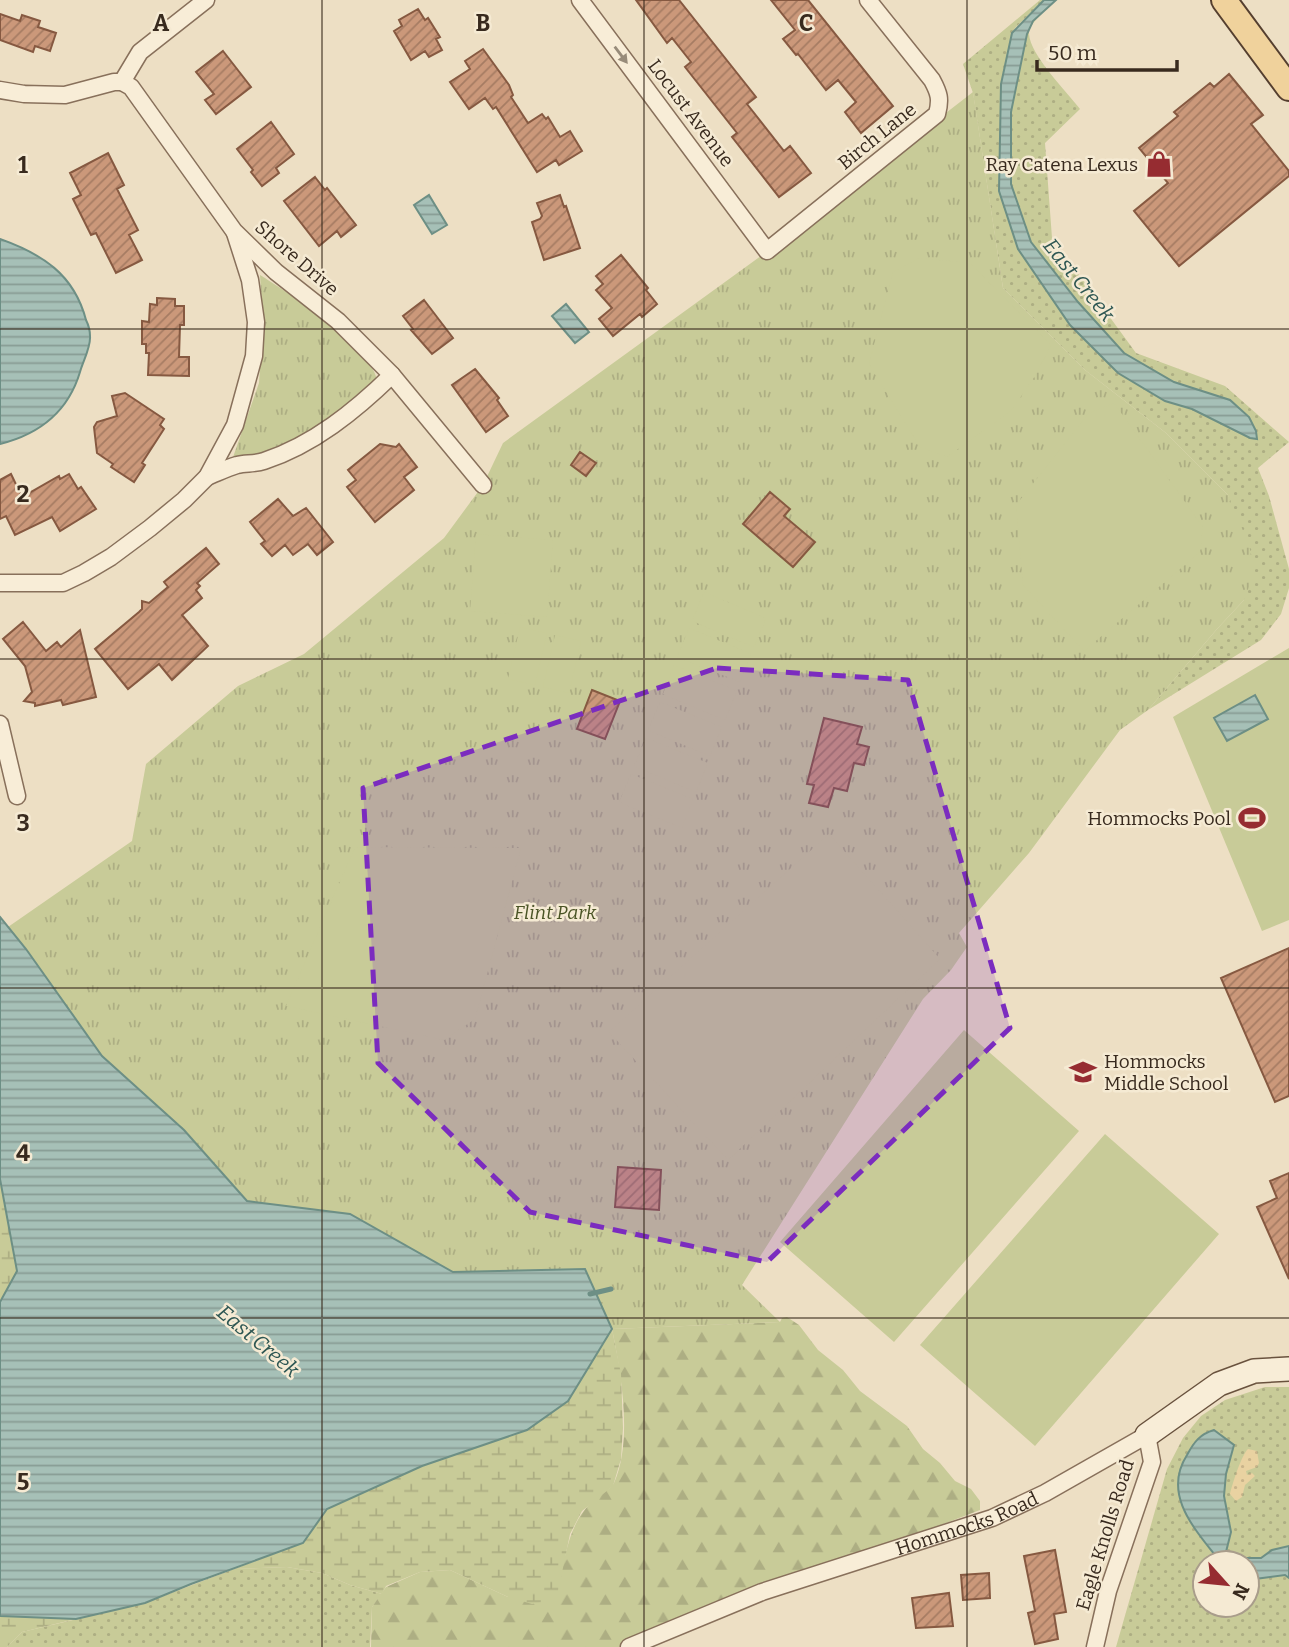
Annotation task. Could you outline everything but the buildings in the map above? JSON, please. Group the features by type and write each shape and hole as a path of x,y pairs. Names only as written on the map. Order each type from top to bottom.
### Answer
{"main road":[{"path":"1224,0 1289,88"}],"street":[{"path":"0,90 24,94 65,95 101,84 122,82 140,52 206,0"},
{"name":"Locust Avenue","path":"580,0 767,251"},
{"name":"Birch Lane","path":"767,251 937,114 941,101 940,93 867,0"},
{"name":"Shore Drive","path":"122,82 136,94 234,231 276,272 338,321 392,375 483,485"},
{"path":"0,583 63,583 84,573 150,528 207,477 235,425 254,356 256,322 250,280 234,231"},
{"path":"207,477 237,465 261,462 292,450 325,431 375,392 392,375"},
{"path":"0,724 17,796"},
{"name":"Hommocks Road","path":"629,1647 762,1592 992,1518 1045,1493 1147,1435 1219,1384 1254,1371 1289,1369"},
{"name":"Eagle Knolls Road","path":"1095,1647 1108,1591 1152,1462 1147,1435"}],"highlighted area":[{"path":"717,668 908,680 1010,1028 767,1262 530,1212 378,1063 363,788"}],"green space":[{"path":"1040,0 1044,0 1012,33 1009,52 999,191 1018,249 1164,401 1192,409 1257,439 1230,400 1174,382 1124,353 1078,302 1031,242 1011,184 1011,112 1027,34 1033,21 1048,7 1031,27 1031,43 1050,73 1080,109 1045,143 1052,238 1136,353 1225,386 1289,442 1258,468 1269,496 1289,569 1289,588 1281,614 1261,640 1148,710 1244,600 1228,495 1166,433 1085,370 1003,288 973,93 963,64"},
{"name":"Flint Park","path":"973,92 1003,288 1085,370 1166,433 1228,495 1249,545 1255,571 1244,600 1148,710 1120,730 1029,853 959,933 967,947 951,970 923,999 742,1285 780,1322 612,1329 585,1269 453,1272 350,1214 247,1201 184,1130 102,1056 8,927 132,841 146,764 238,686 304,654 444,538 483,485 503,443 765,253"},
{"path":"919,258 970,263 1051,345 1035,376 1011,411 947,457 920,447 869,364 893,272"},
{"path":"260,275 347,339 363,355 377,382 344,412 261,459 232,460 259,383 263,324"},
{"path":"1114,403 1203,527 1200,552 1084,651 1023,585 1016,505 1089,413"},
{"path":"476,534 553,540 547,617 470,611"},
{"path":"704,592 766,618 754,647 692,621"},
{"path":"520,627 547,633 535,685 508,679"},
{"path":"689,628 751,654 740,682 677,657"},
{"path":"555,635 581,641 569,693 543,687"},
{"name":"Hommocks Pool","path":"1289,648 1289,920 1262,931 1173,717"},
{"path":"674,665 737,691 725,720 663,694"},
{"path":"660,702 722,727 710,756 648,730"},
{"path":"646,738 708,763 696,792 634,766"},
{"path":"631,774 693,799 682,828 619,802"},
{"path":"829,834 940,959 728,1160 609,1032"},
{"path":"355,847 521,848 475,1019 444,1040 286,1006"},
{"path":"964,1030 1079,1131 894,1342 780,1242"},
{"path":"1105,1134 1219,1234 1035,1446 920,1345"},
{"path":"0,1177 17,1272 0,1302"},
{"path":"787,1317 799,1325 818,1350 843,1370 860,1391 907,1426 923,1449 940,1463 955,1481 971,1489 980,1501 980,1510 622,1647 371,1647 372,1607 386,1587 420,1572 450,1570 508,1597 565,1556 580,1516 591,1502 613,1485 620,1466 624,1407 612,1329 780,1322"},
{"path":"612,1329 621,1374 621,1459 613,1486 582,1511 570,1534 558,1592 549,1601 532,1604 508,1597 450,1570 420,1572 386,1586 382,1594 322,1573 287,1567 234,1569 303,1543 327,1509 568,1401"},
{"path":"1265,1387 1289,1387 1289,1647 1116,1647 1167,1469 1183,1438 1201,1416 1225,1400"},
{"path":"287,1567 322,1573 382,1594 372,1607 370,1647 7,1647 22,1632 145,1603 234,1569"},
{"path":"0,1616 76,1619 22,1632 7,1647 0,1647"}],"sand":[{"path":"1248,1449 1257,1451 1259,1463 1257,1467 1246,1471 1247,1475 1252,1473 1255,1476 1245,1485 1242,1497 1236,1501 1230,1494"}],"water":[{"path":"1044,0 1056,0 1033,21 1027,34 1011,112 1011,184 1031,242 1078,302 1124,353 1174,382 1230,400 1249,417 1257,439 1192,409 1165,401 1118,373 1070,325 1018,249 999,191 1001,84 1012,33"},
{"path":"429,195 447,225 432,234 414,205"},
{"path":"0,239 43,259 65,278 81,304 90,340 75,386 60,410 28,434 0,444"},
{"path":"566,304 589,332 575,343 552,316"},
{"path":"1255,695 1268,719 1227,741 1214,718"},
{"path":"0,917 102,1056 184,1130 247,1201 350,1214 453,1272 585,1269 612,1329 568,1401 527,1430 422,1466 327,1509 303,1543 145,1603 76,1619 0,1616 0,1302 17,1271 0,1179"},
{"path":"1214,1430 1234,1445 1226,1474 1224,1496 1231,1532 1227,1549 1210,1549 1193,1526 1180,1499 1180,1470 1195,1442"},
{"path":"1289,1546 1289,1578 1285,1575 1261,1578 1261,1558 1272,1550"}],"waterway":[{"name":"East Creek","path":"590,1294 611,1289"}],"place":[{"name":"Ray Catena Lexus","path":"1159,164"},
{"name":"Hommocks Pool","path":"1252,818"},
{"name":"Hommocks Middle School","path":"1083,1072"}]}
